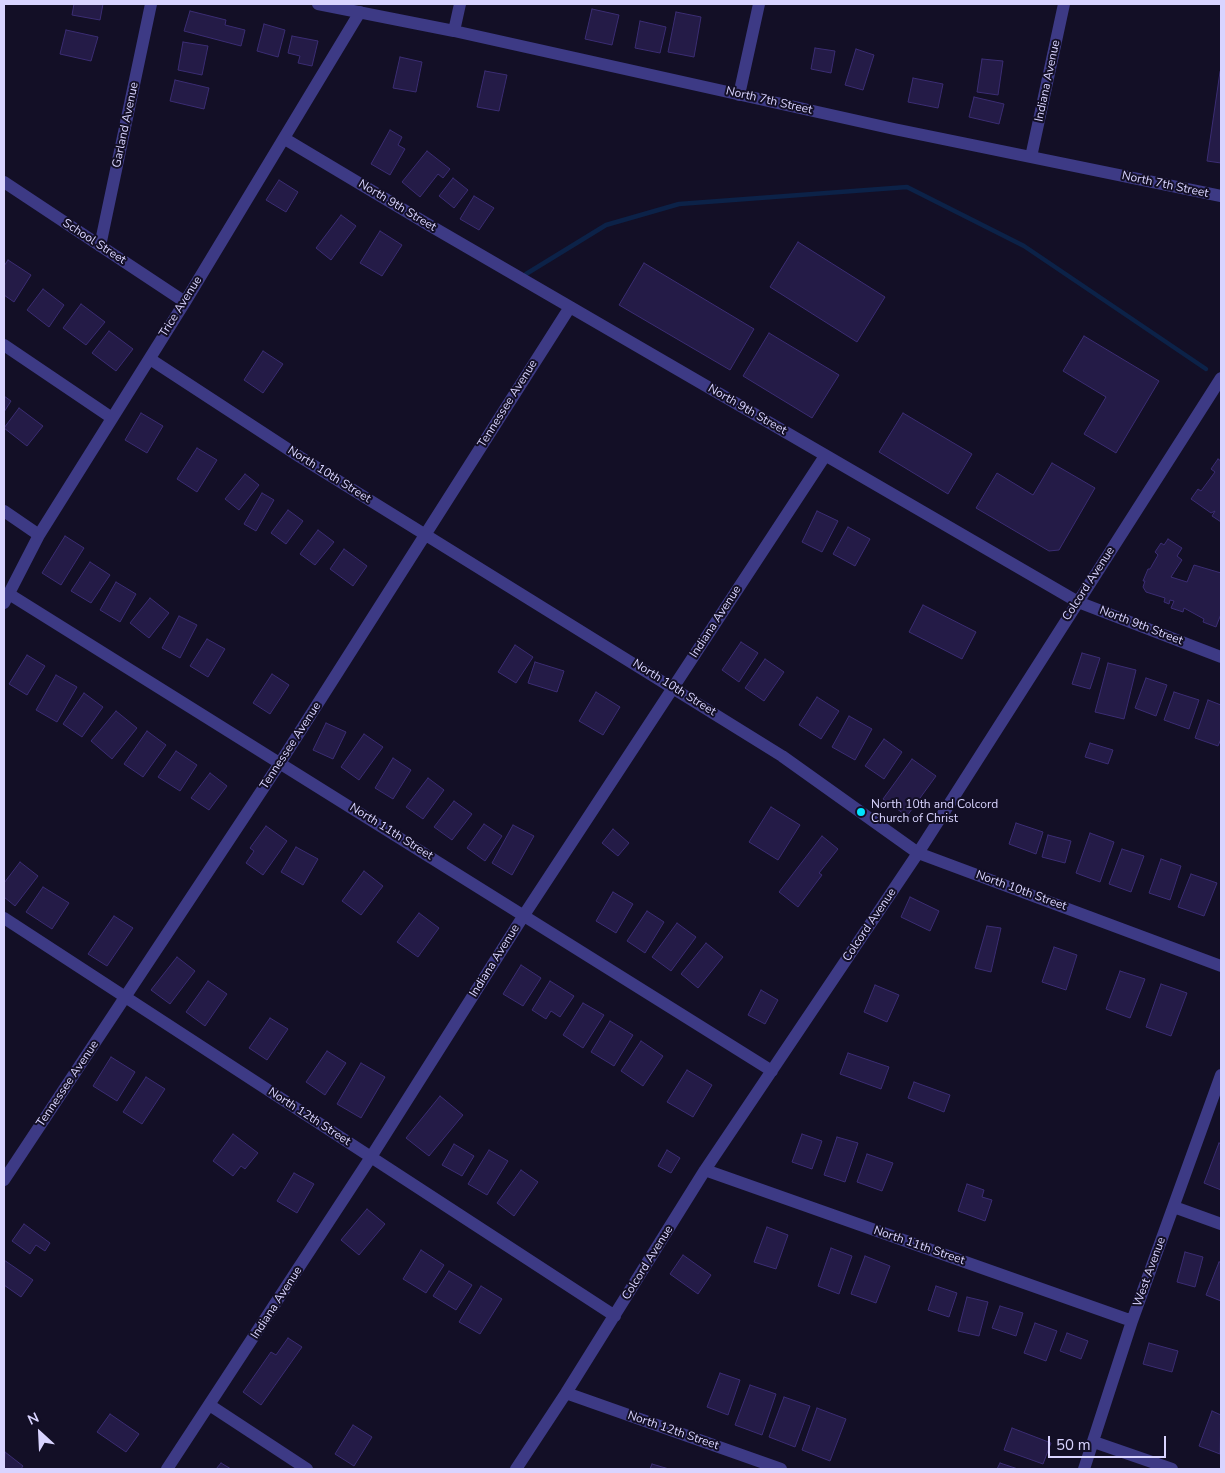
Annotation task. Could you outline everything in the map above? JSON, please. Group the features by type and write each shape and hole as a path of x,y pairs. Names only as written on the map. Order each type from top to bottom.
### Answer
{"street":[{"name":"Garland Avenue","path":"100,246 151,4"},
{"name":"North 7th Street","path":"318,4 454,31 1031,157 1221,196"},
{"path":"454,31 460,4"},
{"path":"739,94 759,4"},
{"name":"Indiana Avenue","path":"1031,157 1064,4"},
{"name":"Trice Avenue","path":"7,599 38,535 150,359 285,139 360,12"},
{"name":"North 9th Street","path":"285,139 1078,602 1221,657"},
{"name":"School Street","path":"4,182 185,302"},
{"name":"Tennessee Avenue","path":"4,1180 280,763 570,307"},
{"path":"4,345 112,418"},
{"name":"North 10th Street","path":"150,359 300,457 782,756 918,853 1221,966"},
{"name":"Colcord Avenue","path":"516,1469 615,1316 705,1170 918,853 1221,378"},
{"name":"Indiana Avenue","path":"167,1469 211,1406 372,1157 524,915 826,456"},
{"path":"4,511 38,535"},
{"name":"North 11th Street","path":"7,599 280,763 772,1071"},
{"name":"North 12th Street","path":"4,918 615,1316"},
{"name":"West Avenue","path":"1084,1469 1132,1321 1221,1075"},
{"name":"North 11th Street","path":"705,1170 1132,1321"},
{"path":"1174,1207 1221,1224"},
{"name":"North 12th Street","path":"566,1393 781,1469"},
{"path":"211,1406 307,1469"},
{"path":"1094,1442 1172,1469"}],"building":[{"path":"74,4 103,4 100,20 72,15"},
{"path":"592,9 619,15 612,45 585,39"},
{"path":"190,11 226,20 225,25 245,30 241,46 184,31"},
{"path":"676,12 701,17 694,57 668,52"},
{"path":"640,21 666,27 660,53 635,48"},
{"path":"264,24 285,30 278,57 257,51"},
{"path":"66,30 98,37 91,61 60,54"},
{"path":"292,36 318,41 312,66 298,63 300,56 288,53"},
{"path":"183,42 208,46 202,75 178,70"},
{"path":"815,48 835,51 831,73 811,69"},
{"path":"856,49 874,55 863,90 845,85"},
{"path":"400,57 422,62 416,92 393,88"},
{"path":"982,59 1003,61 998,95 977,92"},
{"path":"485,71 507,75 499,111 477,107"},
{"path":"1221,73 1221,163 1207,161"},
{"path":"913,78 943,84 938,108 908,102"},
{"path":"175,80 209,88 204,109 170,101"},
{"path":"974,97 1004,104 999,124 969,117"},
{"path":"390,130 402,137 398,145 405,149 390,175 371,164"},
{"path":"427,151 450,169 443,178 438,174 420,197 402,182"},
{"path":"453,178 468,190 454,208 439,196"},
{"path":"279,180 298,192 286,212 266,200"},
{"path":"474,196 494,208 479,230 460,219"},
{"path":"341,215 356,226 331,260 316,248"},
{"path":"380,231 402,245 382,276 360,263"},
{"path":"798,242 885,297 857,342 770,287"},
{"path":"8,260 31,275 14,302 4,295 4,266"},
{"path":"644,263 754,329 730,370 619,305"},
{"path":"43,289 64,305 49,327 27,310"},
{"path":"81,304 105,322 86,345 63,328"},
{"path":"109,331 133,349 116,371 92,353"},
{"path":"769,333 839,375 812,418 743,376"},
{"path":"1084,336 1159,381 1116,453 1084,434 1106,397 1063,371"},
{"path":"263,351 283,364 263,393 244,380"},
{"path":"4,396 11,401 4,412"},
{"path":"19,408 43,426 27,446 4,428"},
{"path":"141,413 163,426 147,453 125,440"},
{"path":"903,413 972,454 948,494 879,452"},
{"path":"197,448 217,460 197,492 177,479"},
{"path":"1218,459 1221,461 1221,522 1212,516 1215,511 1211,513 1191,499 1198,489 1201,491 1215,472 1211,469"},
{"path":"1052,463 1095,488 1059,550 1049,551 976,508 997,473 1033,495"},
{"path":"245,474 259,485 239,510 225,499"},
{"path":"262,493 274,500 256,531 244,524"},
{"path":"288,510 303,521 286,544 271,533"},
{"path":"817,511 838,521 822,552 802,542"},
{"path":"848,527 870,539 855,566 833,554"},
{"path":"318,530 334,542 315,565 300,554"},
{"path":"65,536 84,548 61,585 42,573"},
{"path":"1168,539 1182,548 1177,556 1182,560 1171,577 1187,582 1194,565 1221,573 1221,614 1216,627 1203,622 1204,619 1184,608 1183,612 1171,608 1174,601 1170,600 1169,604 1164,602 1165,598 1146,592 1143,587 1145,581 1143,581 1148,569 1150,569 1158,555 1155,552 1161,543 1164,545"},
{"path":"344,549 367,566 353,586 330,569"},
{"path":"90,562 110,575 91,603 71,591"},
{"path":"116,582 136,594 120,622 100,610"},
{"path":"150,598 169,613 149,638 130,623"},
{"path":"923,605 976,632 962,659 909,632"},
{"path":"179,616 197,625 180,658 162,648"},
{"path":"207,639 225,649 208,677 190,666"},
{"path":"741,642 758,653 739,682 722,670"},
{"path":"515,645 533,657 516,683 498,672"},
{"path":"1082,653 1100,658 1090,689 1072,684"},
{"path":"27,655 45,666 27,695 9,684"},
{"path":"765,659 784,672 764,701 745,688"},
{"path":"535,662 564,671 557,692 528,683"},
{"path":"1108,663 1136,670 1124,719 1095,712"},
{"path":"272,674 289,685 270,714 253,703"},
{"path":"56,675 77,687 57,722 36,710"},
{"path":"1146,678 1167,685 1156,716 1135,708"},
{"path":"596,692 620,707 603,735 579,721"},
{"path":"1174,692 1199,700 1189,729 1164,720"},
{"path":"84,693 103,707 82,737 63,724"},
{"path":"817,697 839,711 821,739 799,725"},
{"path":"1208,700 1221,705 1221,739 1218,746 1195,738"},
{"path":"116,711 137,728 112,759 91,741"},
{"path":"849,716 872,729 855,760 832,747"},
{"path":"326,723 346,732 333,759 313,750"},
{"path":"147,731 166,745 143,777 124,764"},
{"path":"364,734 383,747 359,780 341,767"},
{"path":"884,739 902,752 884,779 865,766"},
{"path":"1090,743 1113,750 1108,764 1085,757"},
{"path":"176,751 197,765 180,791 158,777"},
{"path":"393,758 411,770 393,799 375,788"},
{"path":"912,759 936,776 907,816 883,799"},
{"path":"210,773 227,786 209,810 191,798"},
{"path":"428,778 444,790 423,819 406,807"},
{"path":"454,801 472,814 452,840 434,827"},
{"path":"771,807 800,825 778,860 749,842"},
{"path":"1016,823 1043,832 1036,854 1009,844"},
{"path":"484,824 502,836 485,861 467,848"},
{"path":"513,825 534,836 512,875 492,863"},
{"path":"266,826 287,841 263,875 246,863 254,851 250,848"},
{"path":"613,829 629,843 618,856 602,843"},
{"path":"1090,833 1114,842 1100,882 1076,873"},
{"path":"1048,835 1071,841 1065,863 1042,857"},
{"path":"822,836 838,849 819,873 822,875 798,907 779,892"},
{"path":"296,847 318,859 303,885 281,872"},
{"path":"1122,849 1144,856 1131,892 1109,884"},
{"path":"1161,859 1181,866 1170,900 1149,893"},
{"path":"20,862 38,876 15,906 4,897 4,883"},
{"path":"364,871 383,886 361,915 342,901"},
{"path":"1191,874 1217,883 1204,916 1178,907"},
{"path":"43,887 69,903 52,929 26,912"},
{"path":"613,892 633,904 616,933 596,921"},
{"path":"910,897 939,911 930,931 901,917"},
{"path":"647,911 664,922 645,953 627,941"},
{"path":"419,913 439,928 418,957 397,942"},
{"path":"114,916 133,928 107,966 88,954"},
{"path":"677,923 696,937 671,971 652,957"},
{"path":"987,926 1001,928 991,972 975,968"},
{"path":"706,943 723,957 698,988 681,974"},
{"path":"1054,947 1077,955 1066,990 1042,982"},
{"path":"177,957 195,971 170,1004 151,990"},
{"path":"521,965 541,978 523,1006 503,994"},
{"path":"1120,971 1145,979 1130,1018 1106,1009"},
{"path":"208,981 227,994 205,1026 186,1012"},
{"path":"550,981 574,996 560,1017 551,1011 546,1019 532,1010"},
{"path":"1161,984 1187,993 1171,1036 1146,1027"},
{"path":"875,985 899,995 887,1022 864,1012"},
{"path":"761,990 778,1000 765,1024 748,1015"},
{"path":"583,1003 604,1015 583,1048 563,1035"},
{"path":"270,1018 288,1029 267,1060 249,1048"},
{"path":"610,1021 633,1035 614,1066 591,1052"},
{"path":"641,1041 663,1056 643,1086 621,1071"},
{"path":"327,1051 346,1063 325,1095 306,1082"},
{"path":"848,1053 889,1067 881,1089 840,1074"},
{"path":"111,1057 135,1072 117,1101 93,1086"},
{"path":"361,1063 385,1077 361,1118 337,1104"},
{"path":"687,1070 712,1085 693,1117 667,1102"},
{"path":"146,1077 165,1089 142,1124 123,1112"},
{"path":"914,1082 950,1095 944,1112 908,1098"},
{"path":"440,1096 463,1115 429,1156 406,1138"},
{"path":"233,1134 258,1153 245,1169 241,1166 233,1176 213,1161"},
{"path":"802,1134 822,1141 812,1169 792,1162"},
{"path":"837,1137 858,1143 845,1182 824,1175"},
{"path":"1219,1143 1221,1144 1221,1190 1204,1183"},
{"path":"454,1144 474,1156 462,1176 442,1165"},
{"path":"489,1150 508,1161 487,1195 468,1184"},
{"path":"667,1150 680,1158 671,1173 658,1166"},
{"path":"867,1154 893,1163 882,1191 857,1182"},
{"path":"521,1170 538,1182 514,1216 497,1203"},
{"path":"294,1173 314,1184 297,1213 277,1201"},
{"path":"967,1184 984,1190 982,1197 992,1200 985,1221 958,1211"},
{"path":"367,1209 385,1224 359,1255 341,1240"},
{"path":"24,1224 50,1243 45,1251 36,1245 30,1254 12,1241"},
{"path":"767,1227 788,1235 776,1269 754,1262"},
{"path":"831,1248 852,1256 839,1294 818,1286"},
{"path":"421,1250 444,1265 426,1293 403,1279"},
{"path":"1185,1252 1203,1257 1195,1287 1177,1282"},
{"path":"683,1255 711,1275 698,1294 670,1274"},
{"path":"865,1256 890,1266 876,1303 851,1294"},
{"path":"4,1260 33,1280 21,1297 4,1285"},
{"path":"1219,1262 1221,1262 1221,1301 1206,1295"},
{"path":"449,1271 472,1285 456,1310 433,1296"},
{"path":"481,1286 502,1299 480,1334 459,1322"},
{"path":"936,1286 957,1293 949,1317 928,1310"},
{"path":"967,1297 988,1302 979,1336 958,1331"},
{"path":"1000,1306 1023,1313 1016,1336 992,1328"},
{"path":"1035,1323 1057,1331 1046,1361 1024,1353"},
{"path":"1067,1333 1088,1341 1081,1359 1060,1351"},
{"path":"288,1338 302,1347 261,1405 243,1392 271,1352 276,1355"},
{"path":"1149,1343 1178,1351 1172,1372 1143,1364"},
{"path":"720,1373 740,1380 728,1415 707,1407"},
{"path":"750,1385 776,1394 762,1435 735,1425"},
{"path":"784,1397 810,1406 795,1447 769,1437"},
{"path":"817,1408 846,1419 830,1461 802,1450"},
{"path":"1212,1411 1221,1415 1220,1454 1199,1446"},
{"path":"110,1414 139,1434 126,1452 97,1432"},
{"path":"353,1425 372,1437 354,1466 335,1454"},
{"path":"1012,1428 1051,1443 1043,1464 1004,1450"},
{"path":"5,1452 23,1466 21,1469 4,1469"},
{"path":"221,1463 231,1469 216,1469"},
{"path":"1000,1463 1018,1469 997,1469"},
{"path":"652,1464 669,1469 650,1469"}],"waterway":[{"path":"526,274 606,225 679,204 907,187 1024,246 1206,369"}],"place":[{"name":"North 10th and Colcord Church of Christ","path":"861,812"}]}
